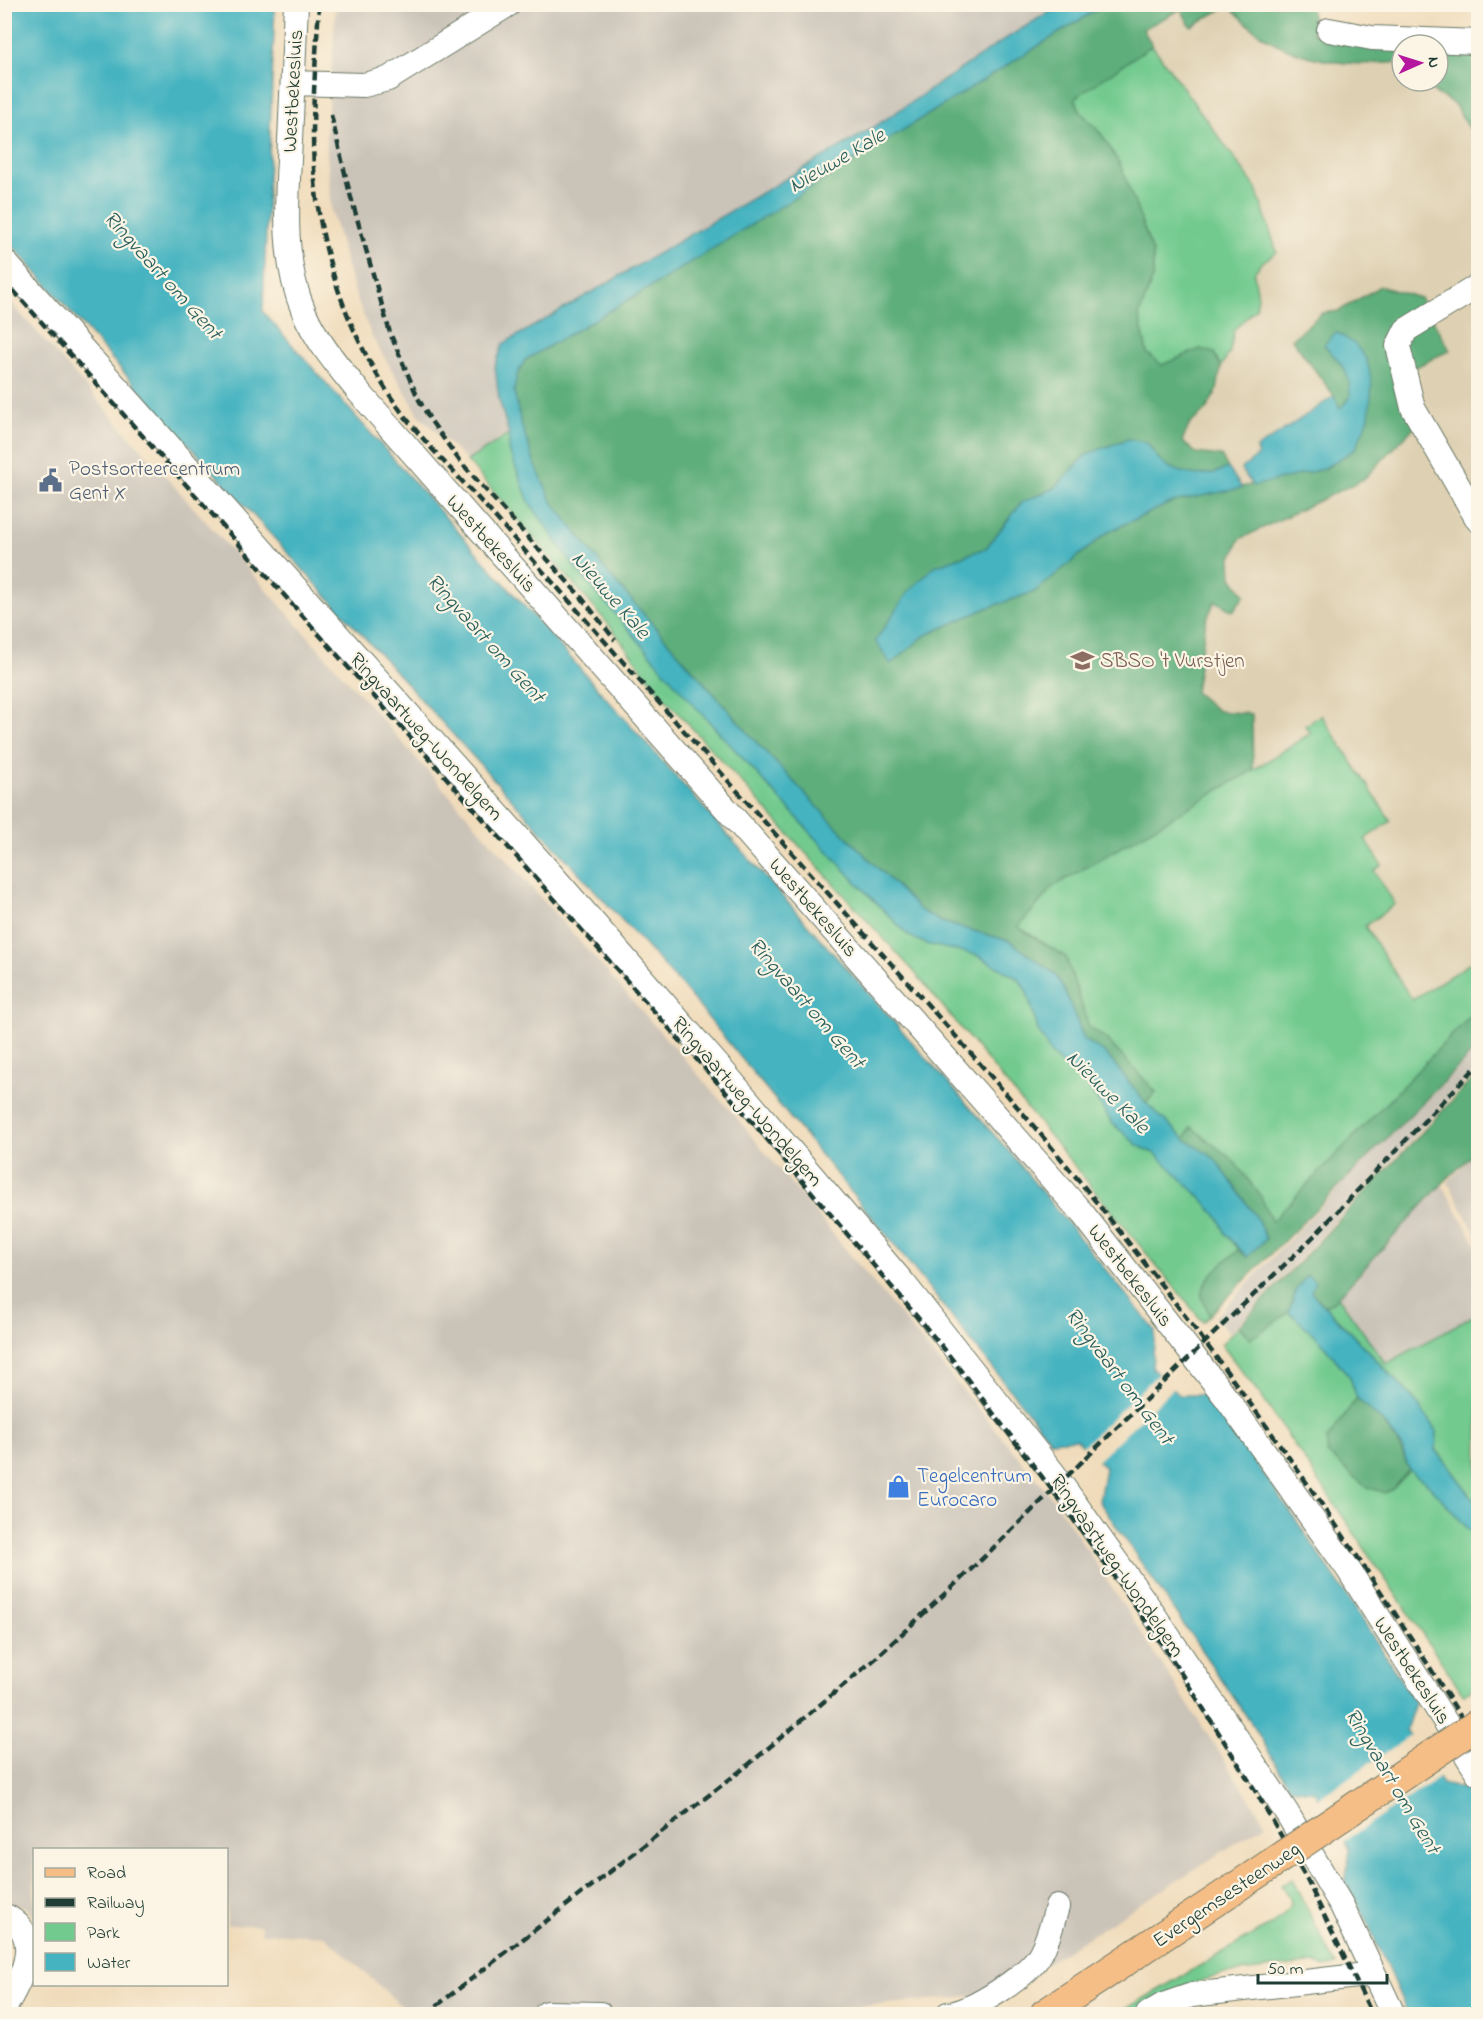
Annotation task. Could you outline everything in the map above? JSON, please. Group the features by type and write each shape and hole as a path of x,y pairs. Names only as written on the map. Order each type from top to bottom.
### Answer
{"main road":[{"name":"Evergemsesteenweg","path":"1045,2014 1479,1724"}],"street":[{"name":"Westbekesluis","path":"296,4 287,215 291,273 304,312 325,349 357,391 1083,1214 1227,1399 1348,1569 1479,1773"},
{"path":"292,83 354,86 388,79 509,4"},
{"path":"1329,30 1372,38 1479,42"},
{"name":"Ringvaartweg-Wondelgem","path":"4,261 583,910 905,1285 1054,1474 1148,1606 1287,1813 1342,1906 1393,2014"},
{"path":"1479,286 1406,330 1398,346 1413,408 1479,520"},
{"path":"948,2014 971,2008 1029,1968 1043,1947 1057,1907"},
{"path":"4,1915 11,1918 21,1929 26,1943 27,1956 24,1971 9,2007"},
{"path":"1148,2014 1163,2005 1192,1995 1374,1974"},
{"path":"547,2013 600,2014"}],"shaded area":[{"path":"336,5 1062,5 1010,36 872,129 766,192 499,399 509,434 467,461 420,416 372,337 346,263 331,209 326,137"},
{"name":"SBSO 't Vurstjen","path":"1104,5 1271,5 1328,35 1390,43 1390,93 1450,93 1450,71 1478,47 1478,1008 1272,1222 1146,1103 1064,989 664,279"},
{"path":"4,295 735,1116 1057,1504 1266,1824 1047,1963 972,1996 791,2013 770,2011 770,2014 410,2014 325,1936 261,1933 261,1925 228,1925 228,1848 33,1848 33,1918 26,1907 5,1902"},
{"path":"1478,1042 1478,1069 1230,1333 1215,1318"},
{"path":"1478,1149 1478,1239 1448,1182"},
{"path":"1442,1184 1478,1248 1478,1313 1386,1364 1338,1297"}],"green space":[{"path":"1104,5 1227,5 1192,26 1181,9 1143,29 1152,45 1075,98 1080,111 1102,135 1121,166 1153,253 1153,277 1139,315 1147,353 1162,365 1200,349 1214,353 1221,367 1217,390 1206,410 1190,424 1182,441 1196,453 1221,456 1228,468 1204,475 1179,472 1161,462 1146,442 1128,439 1087,454 1055,488 1022,502 986,548 935,566 891,664 924,636 987,608 1034,592 1108,532 1172,502 1324,469 1355,449 1372,384 1344,368 1350,379 1350,398 1340,408 1334,396 1292,339 1322,313 1339,311 1380,286 1420,298 1450,350 1412,369 1426,415 1364,479 1240,539 1231,560 1232,577 1245,595 1233,611 1215,601 1206,621 1195,692 1218,711 1252,714 1253,770 1054,886 1018,927 1066,957 1089,1027 1105,1038 1156,1092 1146,1103 1106,1054 1084,1039 1064,989 1055,974 1010,941 941,922 920,910 758,744 611,577 551,501 534,462 521,423 514,391 517,375 525,360 664,279"},
{"path":"1228,5 1311,5 1313,33 1390,46 1390,63 1348,63 1313,57 1279,45 1249,25"},
{"path":"1152,45 1256,188 1277,252 1261,263 1254,273 1258,297 1256,308 1234,330 1230,352 1221,367 1214,353 1183,356 1162,365 1147,353 1139,315 1153,277 1153,252 1102,135 1080,111 1075,97"},
{"path":"1450,48 1478,49 1478,142 1454,104 1435,93 1450,93"},
{"path":"509,434 509,450 692,703 858,884 909,936 977,955 1019,979 1027,992 1038,1030 1065,1067 1083,1078 1112,1123 1139,1146 1156,1154 1206,1203 1219,1219 1226,1234 1239,1250 1215,1271 1202,1296 1210,1315 1203,1322 916,974 659,692 610,626 467,461"},
{"path":"1321,715 1391,821 1365,839 1382,865 1374,871 1395,904 1365,926 1412,1000 1478,958 1478,1008 1272,1222 1260,1195 1191,1127 1185,1139 1146,1103 1156,1092 1105,1038 1089,1027 1065,957 1018,927 1053,886 1253,770 1311,733 1305,726"},
{"path":"1478,1008 1478,1047 1210,1315 1202,1297 1202,1290 1209,1277 1239,1250 1247,1257 1266,1238 1255,1215 1215,1159 1185,1139 1191,1127 1233,1160 1260,1195 1272,1221"},
{"path":"1478,1073 1478,1149 1442,1184 1335,1300 1325,1306 1311,1292 1296,1290 1289,1312 1250,1339 1239,1326"},
{"path":"1338,1297 1386,1364 1478,1313 1478,1505 1436,1449 1437,1432 1414,1399 1325,1306"},
{"path":"1289,1312 1319,1339 1350,1377 1357,1398 1327,1440 1376,1490 1391,1489 1409,1470 1430,1486 1478,1540 1478,1685 1464,1695 1261,1396 1221,1344 1239,1326 1250,1339"},
{"path":"1357,1398 1389,1430 1400,1447 1409,1470 1393,1489 1385,1493 1365,1486 1327,1453 1327,1440"},
{"path":"1292,1879 1336,1965 1324,1968 1315,1963 1224,1974 1182,1987 1138,2014 1117,2014 1282,1916 1291,1904 1281,1885"}],"water":[{"name":"Nieuwe Kale","path":"1062,4 1104,5 664,279 525,360 517,375 514,391 521,423 534,462 552,501 611,577 758,744 920,910 941,922 1010,941 1055,974 1064,989 1084,1039 1106,1054 1146,1103 1185,1139 1215,1159 1255,1215 1266,1239 1247,1257 1226,1234 1219,1219 1206,1203 1156,1154 1139,1146 1112,1123 1083,1078 1065,1067 1051,1054 1038,1030 1027,992 1019,979 977,955 926,944 909,936 858,884 692,703 572,564 529,502 509,450 509,434 499,399 495,366 503,344 871,129"},
{"name":"Ringvaart om Gent","path":"4,5 275,5 263,312 1007,1149 1155,1330 1152,1368 1179,1395 1205,1395 1261,1470 1340,1585 1415,1703 1406,1730 1442,1784 1470,1790 1478,1808 1478,2014 1408,2014 1368,1924 1345,1880 1350,1849 1314,1791 1290,1788 1256,1730 1099,1501 1105,1468 1076,1439 1051,1441 893,1243 682,986 141,392 5,237"},
{"path":"1336,332 1355,344 1367,360 1372,384 1369,417 1355,449 1323,469 1253,486 1241,469 1258,456 1256,449 1334,396 1340,408 1350,398 1347,374 1324,345"},
{"path":"1128,439 1146,442 1161,462 1179,472 1204,475 1228,468 1242,488 1172,502 1108,532 1034,592 987,608 924,636 891,664 875,641 909,591 935,566 986,548 1022,502 1055,488 1087,454"},
{"path":"1307,1275 1315,1281 1311,1292 1414,1399 1437,1432 1436,1450 1478,1505 1478,1540 1430,1486 1409,1470 1402,1448 1387,1426 1357,1398 1350,1377 1319,1339 1289,1312 1296,1290"}],"pier":[{"path":"1160,1372 1175,1386 1095,1463 1081,1448"},
{"path":"1413,1734 1441,1776 1343,1842 1316,1800"}],"railway":[{"path":"319,4 313,127 317,200 330,264 340,295 352,326 382,383 420,436 488,509 961,1043 1093,1198 1196,1330 1294,1465 1389,1604 1478,1745"},
{"path":"331,115 350,194 390,333 418,398 431,421 459,460 581,597 615,640"},
{"path":"4,280 756,1126 945,1350 1062,1503 1165,1648 1253,1787 1307,1880 1372,2014"},
{"path":"426,2014 748,1765 876,1658 982,1559 1313,1237 1478,1065"}],"place":[{"name":"Postsorteercentrum Gent X","path":"51,480"},
{"name":"SBSO 't Vurstjen","path":"1082,660"},
{"name":"Tegelcentrum Eurocaro","path":"899,1487"}]}
